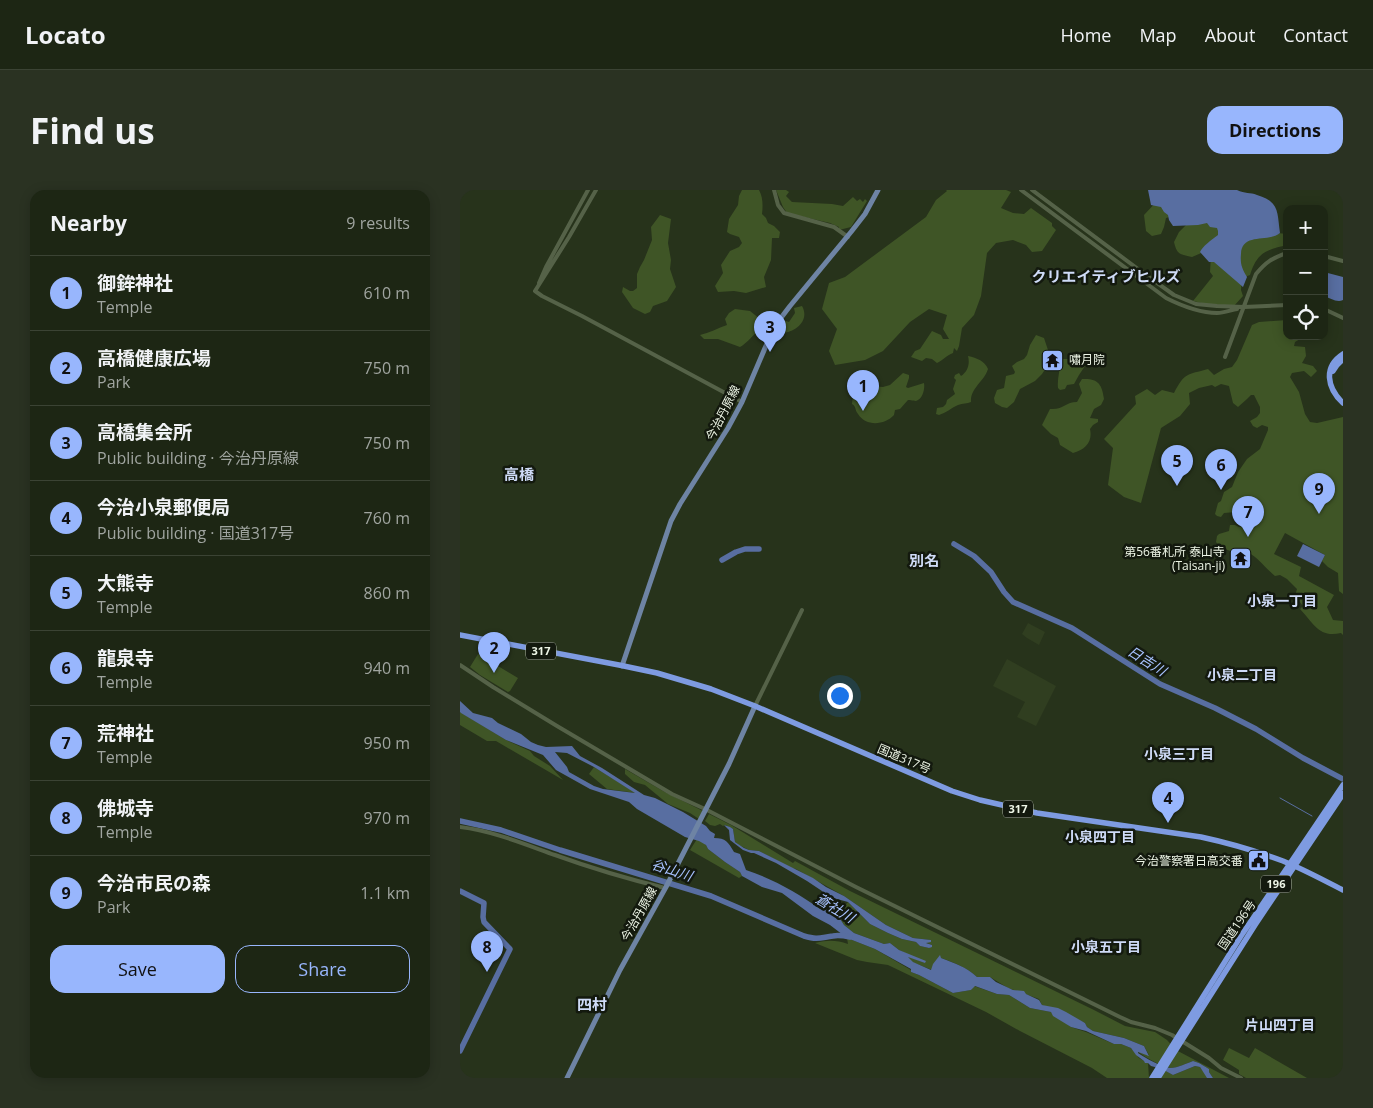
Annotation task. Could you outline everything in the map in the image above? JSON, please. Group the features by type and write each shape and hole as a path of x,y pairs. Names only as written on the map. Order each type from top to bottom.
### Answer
{"highway":[{"path":"1343,354 1333,363 1329,377 1334,393 1343,403"},
{"path":"1343,359 1334,369 1332,377 1337,391 1343,397"},
{"name":"国道317号","path":"460,635 657,673 711,689 756,706 952,791 980,800 1038,813 1224,842 1292,865 1343,890"},
{"name":"国道196号","path":"1152,1078 1213,984 1255,925 1343,785"},
{"name":"国道196号","path":"1292,865 1343,794"},
{"name":"国道196号","path":"1158,1078 1213,984"}],"main road":[{"name":"今治丹原線","path":"622,666 669,525 742,402 774,327 848,237 865,214 878,190"},
{"name":"今治丹原線","path":"567,1078 620,970 666,888 729,764 756,706"}],"street":[{"path":"535,291 588,190"},
{"path":"535,291 596,190"},
{"path":"774,190 778,205 784,213 834,227 848,237"},
{"path":"1021,190 1166,298 1183,306 1218,313 1244,307"},
{"path":"1032,190 1174,295 1196,304 1244,307 1283,305"},
{"path":"1225,357 1256,274 1264,264 1274,257 1283,254"},
{"path":"1328,257 1343,261"},
{"path":"535,291 742,402"},
{"path":"1328,310 1343,318"},
{"path":"756,706 802,610"},
{"path":"460,665 557,726 672,794 1120,1017 1172,1035 1209,1058 1221,1068 1241,1078"},
{"path":"460,827 498,834 555,855 666,888"}],"shaded area":[{"path":"742,190 759,190 762,214 768,223 780,232 779,238 772,238 771,260 764,277 766,287 746,293 734,291 718,292 715,286 723,273 721,265 730,251 739,247 742,243 739,237 727,232 729,219 738,205"},
{"path":"776,190 786,190 789,192 786,196 792,202 843,206 853,197 857,201 860,199 863,202 865,199 867,201 851,227 839,230 839,227 830,223 787,213"},
{"path":"946,190 1006,190 1011,192 1001,208 1013,213 1024,214 1031,208 1052,223 1056,230 1042,251 1032,252 1026,245 1013,240 996,243 987,253 981,296 974,315 962,328 957,351 954,348 953,353 939,362 937,363 932,359 926,358 922,361 911,357 915,351 920,349 932,331 941,335 943,339 949,339 943,329 947,315 929,309 910,322 883,351 865,360 835,365 829,351 837,329 822,309 829,283 845,277 926,217 936,200"},
{"path":"1157,201 1244,235 1268,232 1283,234 1283,246 1267,251 1259,257 1250,275 1242,278 1241,290 1243,296 1233,307 1215,306 1193,301 1213,276 1210,272 1211,256 1206,251 1192,257 1178,252 1176,249 1174,242 1179,232 1189,222 1173,216 1166,218 1161,234 1152,236 1146,231 1144,215"},
{"path":"660,215 671,219 668,243 671,260 670,269 676,287 667,301 653,306 650,312 645,314 633,308 622,292 623,287 630,291 637,288 637,274 652,240 651,227"},
{"path":"802,306 804,311 803,320 797,328 782,333 783,323 789,322 795,313 794,308"},
{"path":"735,309 750,311 760,319 756,333 742,346 740,347 718,339 704,339 700,335 727,325 725,319"},
{"path":"1283,320 1283,340 1298,340 1295,342 1294,346 1305,347 1306,356 1302,363 1313,366 1317,371 1311,377 1304,371 1292,373 1290,377 1299,392 1305,414 1310,422 1317,423 1343,417 1343,594 1339,591 1338,573 1322,561 1325,555 1285,533 1274,554 1301,567 1299,576 1334,595 1327,607 1333,620 1343,621 1343,635 1341,633 1322,632 1313,625 1300,609 1303,606 1295,596 1297,589 1287,579 1280,575 1275,576 1247,551 1241,549 1234,552 1221,548 1216,542 1219,534 1229,531 1230,525 1245,526 1259,514 1258,508 1253,503 1236,512 1224,513 1221,517 1215,514 1224,492 1232,487 1238,472 1247,459 1260,449 1268,430 1268,427 1262,425 1257,428 1253,426 1250,421 1260,413 1260,407 1254,395 1251,395 1238,407 1233,403 1229,386 1221,384 1215,387 1212,385 1189,393 1190,404 1180,416 1161,428 1141,503 1124,497 1108,485 1113,448 1104,439 1136,404 1135,396 1147,389 1155,395 1162,390 1174,393 1187,375 1208,369 1214,375 1232,367 1237,360 1252,325 1259,322"},
{"path":"1036,335 1044,338 1049,353 1045,361 1046,368 1035,381 1020,389 1014,402 1007,408 1002,407 995,403 994,398 997,390 1004,388 1006,376 1014,374 1012,366 1024,359"},
{"path":"1058,354 1063,359 1070,359 1075,354 1082,356 1085,366 1074,384 1067,385 1065,389 1060,390 1058,388 1058,381 1061,361 1052,355"},
{"path":"968,356 980,360 988,369 984,378 975,389 971,402 958,405 939,415 936,414 937,408 943,407 947,400 955,394 953,389 956,380 954,378 955,375 959,373 961,376 967,370 969,365"},
{"path":"903,373 909,375 906,387 908,388 924,383 922,396 916,401 908,400 900,409 895,410 894,415 881,423 871,423 861,418 852,404 856,390 861,387 863,390 872,386 883,387 890,385"},
{"path":"1082,379 1098,383 1102,389 1104,399 1101,405 1094,409 1090,418 1098,419 1098,422 1090,429 1089,442 1084,448 1073,453 1060,445 1058,438 1042,425 1050,409 1077,402 1082,393 1079,384"},
{"path":"1028,623 1045,632 1039,645 1022,634"},
{"path":"478,654 518,678 510,691 508,692 470,667"},
{"path":"1007,659 1056,686 1036,726 1017,717 1025,702 993,686"},
{"path":"460,712 506,740 530,751 534,756 550,766 563,780 496,741 487,741 460,725"},
{"path":"594,767 636,793 607,789 589,774"},
{"path":"625,769 703,811 699,819 668,804 645,785 634,782 625,774"},
{"path":"709,814 731,825 793,863 795,861 850,891 1125,1026 1155,1032 1167,1040 1176,1050 1229,1078 1213,1078 1209,1069 1193,1061 1173,1068 1163,1066 1138,1052 1149,1055 1144,1046 1124,1038 1093,1031 1085,1023 1042,1005 1039,999 1008,988 990,977 977,977 964,968 941,958 932,970 912,962 906,955 925,963 899,950 890,943 884,944 854,933 844,925 837,914 848,902 870,924 902,939 916,942 920,946 929,948 932,945 925,942 931,940 913,938 886,925 844,896 796,869 759,851 749,850 739,845 735,842 733,829 720,824 710,825 705,821"},
{"path":"697,839 705,843 708,849 740,872 742,876 739,878 690,850"},
{"path":"847,938 875,949 911,970 911,972 953,993 971,990 974,986 997,994 1009,995 1030,1008 1051,1012 1071,1027 1114,1044 1121,1044 1131,1048 1139,1058 1148,1063 1149,1078 1107,1078 1092,1068 986,1012 888,965 857,960 815,943 832,941 848,944"},
{"path":"1229,1048 1249,1058 1255,1048 1307,1078 1246,1078 1239,1074 1239,1070 1223,1060"},
{"path":"1195,1066 1200,1067 1208,1078 1158,1078 1163,1069 1173,1075"}],"water":[{"path":"1148,190 1237,190 1254,194 1270,201 1274,205 1280,233 1275,236 1251,240 1242,247 1241,264 1247,277 1243,287 1214,262 1209,262 1200,252 1205,245 1218,235 1217,228 1210,227 1207,223 1173,226 1168,215 1161,207 1151,205"},
{"path":"1328,273 1343,277 1343,300 1336,301 1328,298"},
{"path":"1303,544 1325,555 1319,567 1297,556"},
{"path":"460,701 473,713 492,718 538,745 546,747 572,746 580,756 644,795 655,798 683,812 706,826 715,834 714,838 724,840 734,852 740,854 746,870 785,887 820,909 826,910 829,907 832,913 837,914 844,925 854,933 884,944 890,943 899,950 926,961 925,963 908,957 913,962 931,970 940,955 941,958 964,968 977,977 990,977 1013,990 1024,991 1026,994 1039,1000 1042,1005 1058,1008 1066,1012 1085,1023 1093,1031 1124,1038 1144,1046 1149,1056 1138,1053 1149,1060 1170,1068 1193,1061 1209,1069 1213,1078 1207,1078 1200,1067 1195,1066 1173,1075 1145,1063 1131,1048 1121,1044 1114,1044 1086,1031 1071,1027 1053,1016 1051,1012 1030,1008 1009,995 997,994 975,986 971,990 953,993 911,972 911,969 875,949 847,938 782,893 762,887 742,876 740,872 699,841 685,837 637,809 629,802 590,789 556,770 543,755 506,740 460,712","holes":["555,752 567,753 594,767 635,793 603,789 569,772"]},
{"path":"724,825 733,829 735,842 744,848 759,851 813,878 844,896 886,925 913,938 931,940 931,942 926,943 932,945 932,947 920,946 916,942 902,939 870,924 848,902 826,896 807,881 776,863 743,850 730,840 729,830"}],"waterway":[{"name":"日吉川","path":"954,544 974,556 991,572 1013,602 1072,628 1160,684 1215,708 1256,729 1303,758 1343,779"},
{"path":"722,560 745,549 759,549"},
{"path":"1280,798 1312,816"},
{"name":"谷山川","path":"460,821 501,830 711,896 804,936 816,938 850,937"},
{"path":"460,891 484,903 484,922 510,949 460,1051"}],"place":[{"name":"高橋集会所","path":"770,352"},
{"name":"嘯月院","path":"1053,360"},
{"name":"御鉾神社","path":"863,411"},
{"name":"大熊寺","path":"1177,486"},
{"name":"龍泉寺","path":"1221,490"},
{"name":"今治市民の森","path":"1319,514"},
{"name":"荒神社","path":"1248,537"},
{"name":"第56番札所 泰山寺 (Taisan-ji)","path":"1241,559"},
{"name":"高橋健康広場","path":"494,673"},
{"name":"今治小泉郵便局","path":"1168,823"},
{"name":"今治警察署日高交番","path":"1259,861"},
{"name":"佛城寺","path":"487,972"}],"district":[{"name":"クリエイティブヒルズ","path":"1106,277"},
{"name":"高橋","path":"519,475"},
{"name":"別名","path":"924,561"},
{"name":"小泉一丁目","path":"1282,601"},
{"name":"小泉二丁目","path":"1242,675"},
{"name":"小泉三丁目","path":"1179,754"},
{"name":"小泉四丁目","path":"1100,837"},
{"name":"小泉五丁目","path":"1106,947"},
{"name":"四村","path":"592,1005"},
{"name":"片山四丁目","path":"1280,1025"}],"water label":[{"name":"蒼社川","path":"835,908"}]}
